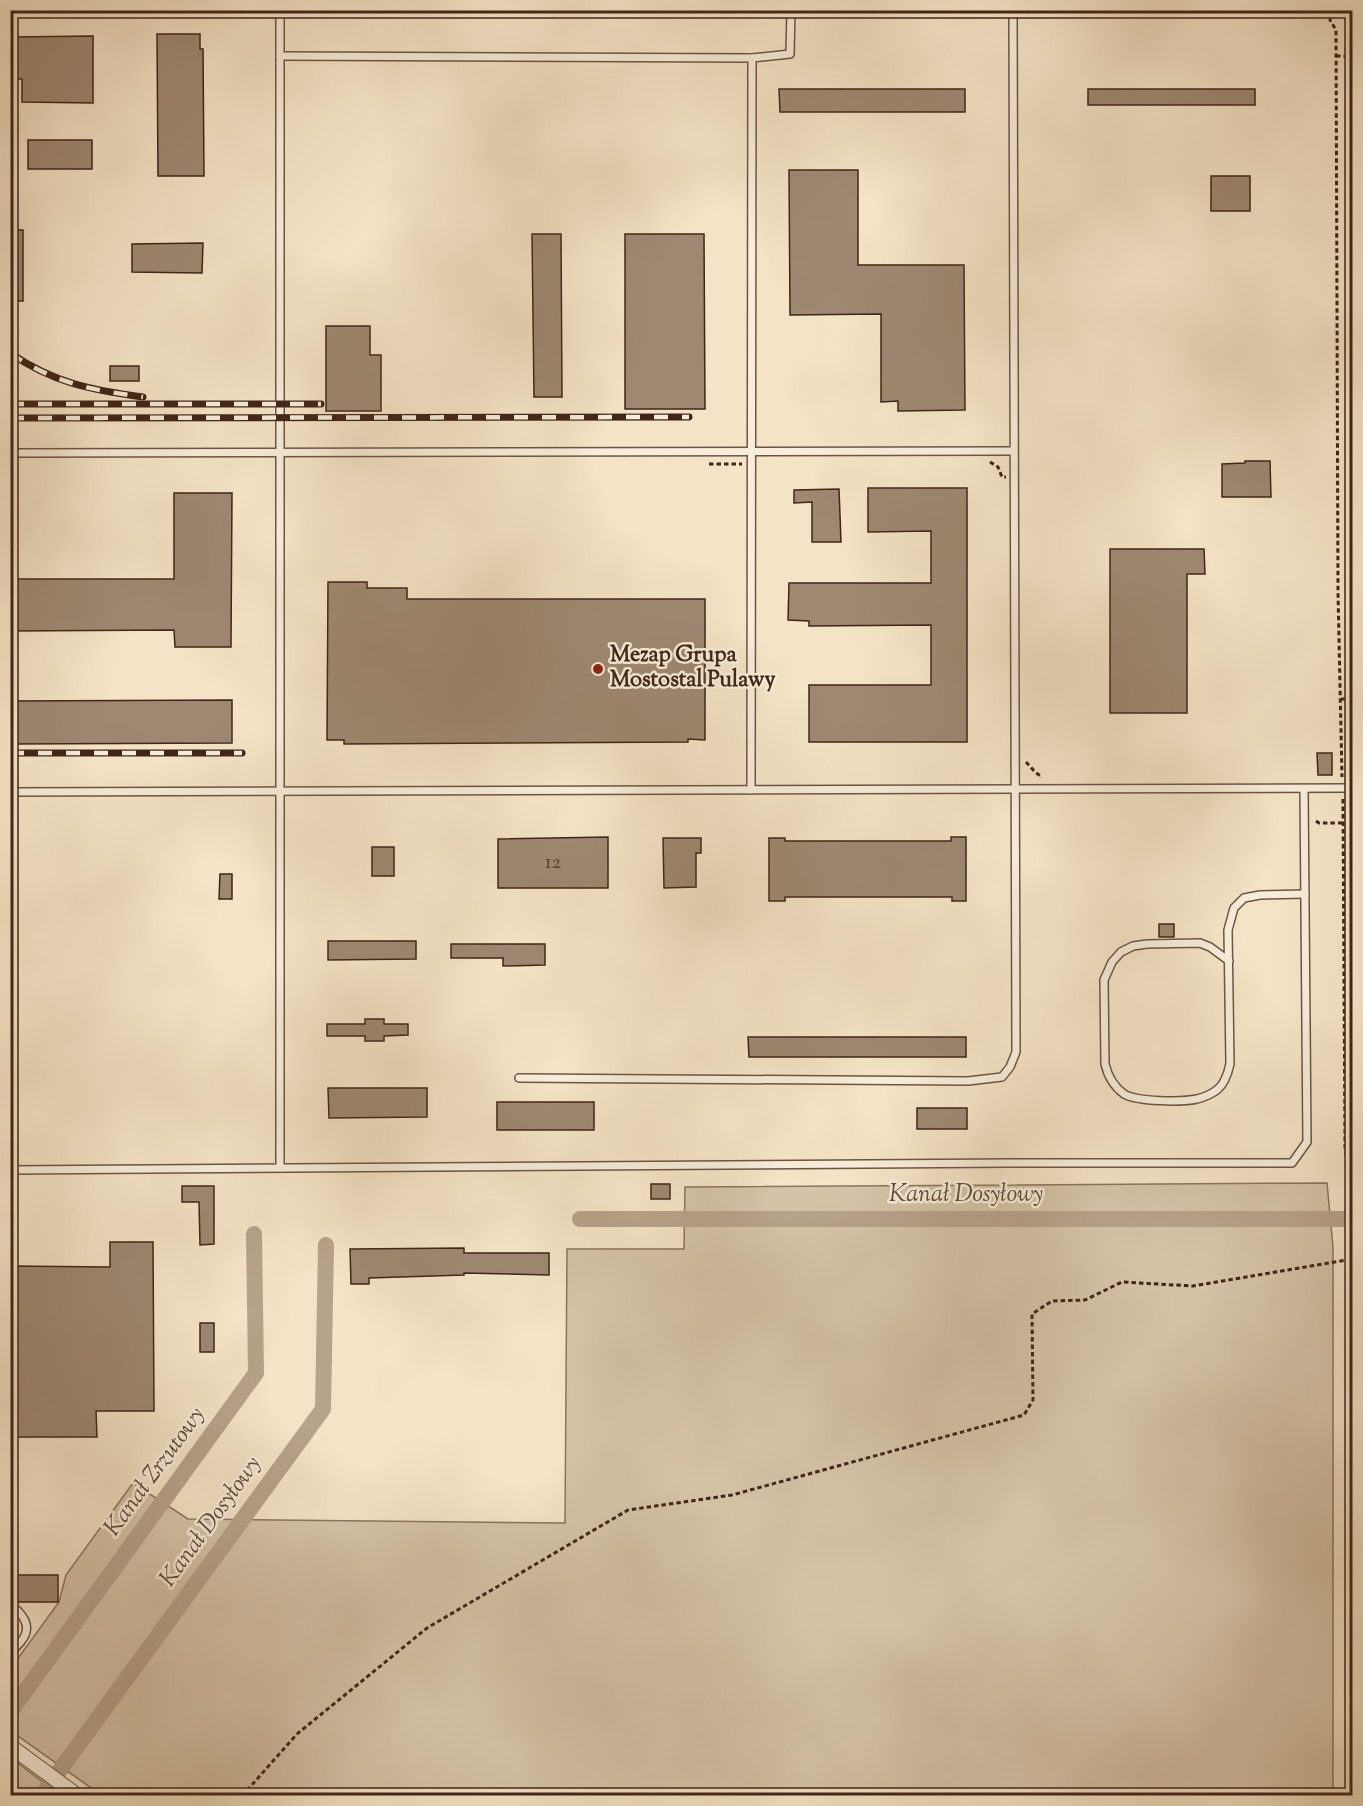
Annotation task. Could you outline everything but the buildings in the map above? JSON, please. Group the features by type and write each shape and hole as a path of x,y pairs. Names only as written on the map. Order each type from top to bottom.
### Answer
{"street":[{"path":"13,1748 75,1793"}],"lane":[{"path":"280,10 280,1168"},
{"path":"280,56 752,58 790,54 791,10"},
{"path":"519,1078 968,1081 1002,1077 1010,1067 1016,1052 1013,10"},
{"path":"752,58 752,790"},
{"path":"10,453 1013,451"},
{"path":"10,792 1353,788"},
{"path":"10,1170 1292,1163 1307,1142 1304,789"},
{"path":"1228,961 1210,947 1200,944 1133,946 1121,952 1112,962 1104,980 1105,1064 1108,1077 1115,1087 1137,1099 1182,1100 1198,1099 1220,1087 1227,1076 1230,1064 1228,930 1234,908 1244,898 1260,895 1305,894"},
{"path":"10,1610 17,1610 24,1617 27,1627 25,1638 16,1647 10,1646"}],"path":[{"path":"1330,10 1330,20 1336,30 1338,592 1343,823 1345,1148 1353,1189"},
{"path":"1336,56 1353,56"},
{"path":"1341,699 1353,699"},
{"path":"1326,823 1353,823"},
{"path":"242,1796 297,1734 427,1628 628,1510 732,1495 1024,1415 1033,1400 1032,1314 1052,1301 1085,1300 1122,1282 1194,1286 1353,1259"},
{"path":"1353,1422 1353,1519"}],"shaded area":[{"path":"1327,1183 1333,1247 1333,1795 101,1795 11,1731 11,1668 59,1602 66,1575 133,1483 188,1519 565,1523 567,1249 684,1249 685,1187"},
{"path":"11,1758 59,1794 61,1795 11,1795"}],"waterway":[{"name":"Kanał Dosyłowy","path":"580,1219 1352,1219"},
{"name":"Kanał Zrzutowy","path":"10,1712 256,1373 254,1234"},
{"name":"Kanał Dosyłowy","path":"41,1796 323,1409 326,1245"}],"railway":[{"path":"10,353 42,372 74,384 143,397"},
{"path":"10,404 321,404"},
{"path":"10,418 689,417"},
{"path":"10,753 242,753"}],"place":[{"name":"Mezap Grupa Mostostal Pulawy","path":"598,669"}]}
